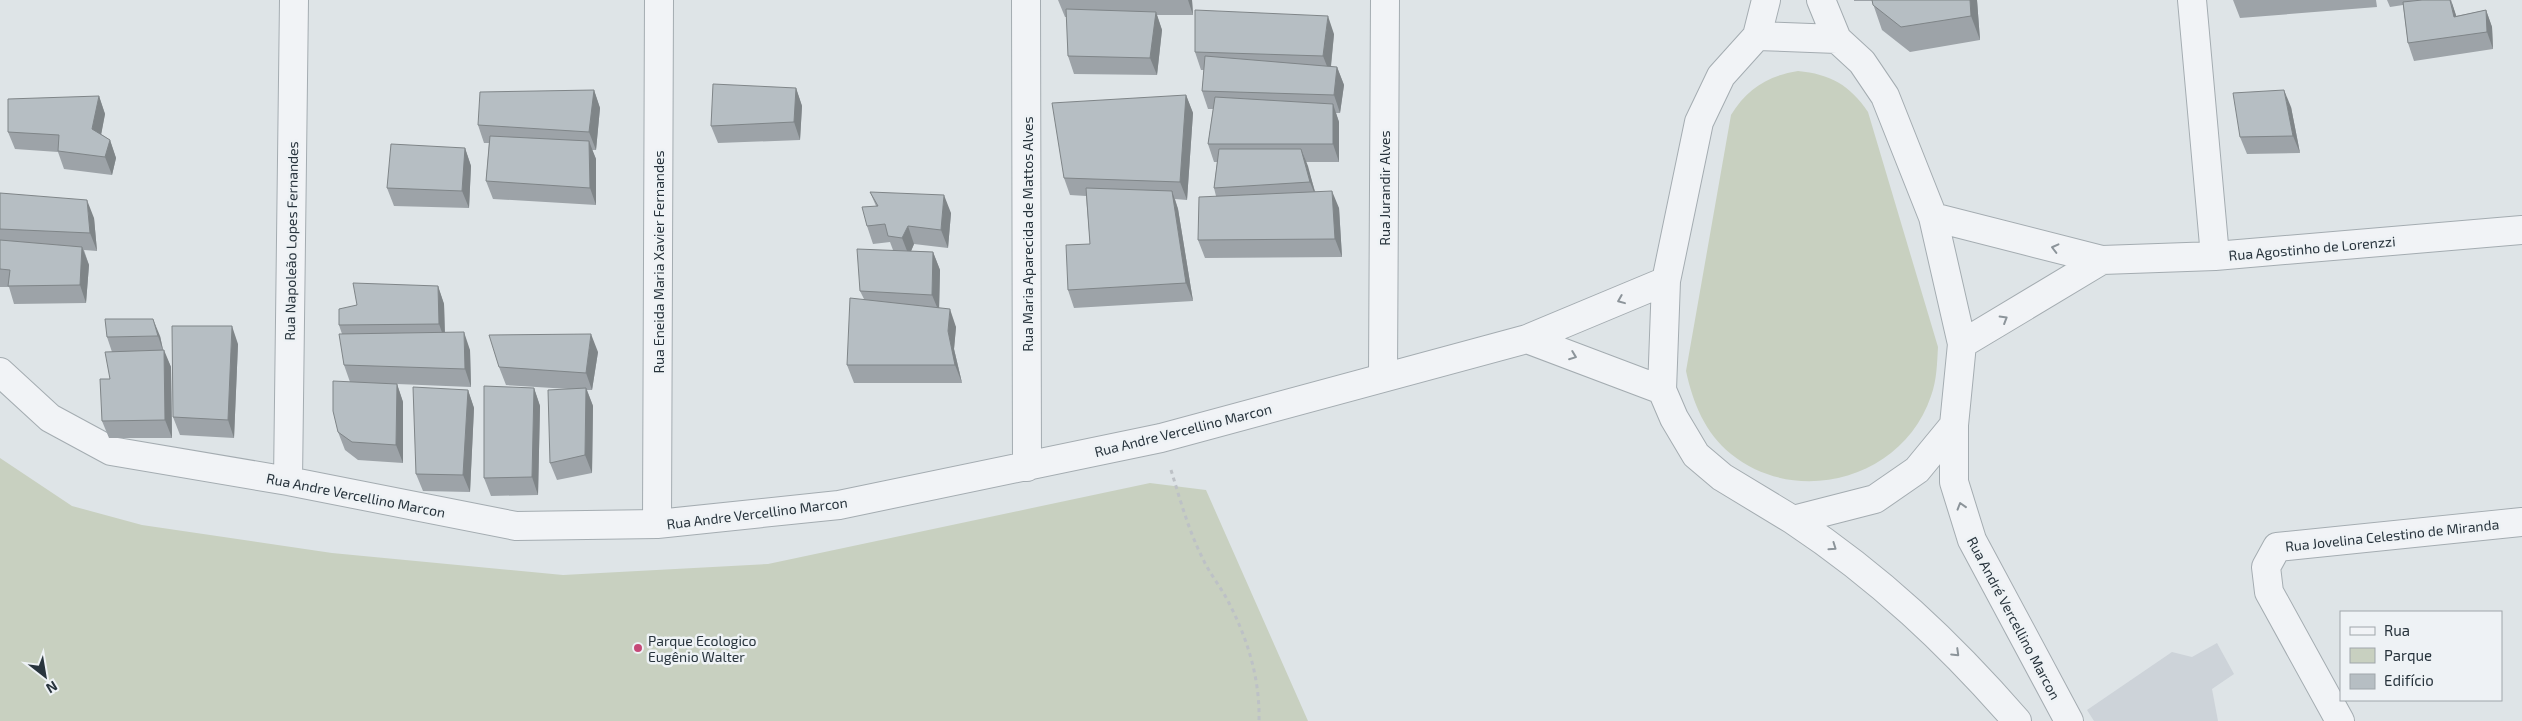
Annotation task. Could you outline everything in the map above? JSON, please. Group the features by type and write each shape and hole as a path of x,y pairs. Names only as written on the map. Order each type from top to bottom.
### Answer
{"street":[{"name":"Rua Napoleão Lopes Fernandes","path":"288,481 294,0"},
{"name":"Rua Eneida Maria Xavier Fernandes","path":"657,524 660,0"},
{"name":"Rua Maria Aparecida de Mattos Alves","path":"1026,0 1028,467"},
{"name":"Rua Jurandir Alves","path":"1383,376 1385,0"},
{"path":"1766,0 1757,36 1721,76 1699,122 1666,281 1662,390 1674,418 1696,455 1722,477 1793,520 1836,549 1914,614 1966,663 2017,721"},
{"path":"1757,36 1838,39 1821,0"},
{"path":"2192,0 2215,256"},
{"name":"Rua André Vercellino Marcon","path":"1838,39 1862,62 1885,96 1933,217 1962,344 1954,425 1954,482 1972,540 2069,721"},
{"name":"Rua Agostinho de Lorenzzi","path":"1933,217 2102,260 2215,256 2522,230"},
{"name":"Rua Agostinho de Lorenzzi","path":"1962,344 2102,260"},
{"name":"Rua Andre Vercellino Marcon","path":"0,372 50,418 111,452 288,481 516,526 657,524 839,505 1161,438 1527,338 1666,281"},
{"path":"1527,338 1662,390"},
{"path":"1793,520 1875,499 1917,470 1954,425"},
{"name":"Rua Jovelina Celestino de Miranda","path":"2340,721 2269,592 2266,567 2277,547 2522,522"}],"path":[{"path":"1161,438 1183,511 1202,557 1229,602 1250,649 1260,699 1259,721"}],"shaded area":[{"path":"2217,643 2234,674 2212,689 2218,721 2094,721 2087,710 2172,652 2192,657"}],"green space":[{"path":"1798,71 1820,75 1838,82 1854,95 1868,112 1938,347 1936,378 1931,396 1917,424 1898,447 1874,465 1846,476 1817,481 1787,479 1758,470 1731,454 1714,437 1701,417 1692,395 1686,371 1731,115 1744,98 1759,85 1777,76"},
{"name":"Parque Ecologico Eugênio Walter","path":"0,458 72,506 142,525 332,553 563,575 768,564 1150,483 1206,490 1308,721 0,721"}],"building":[{"path":"1872,0 1970,0 1971,16 1901,27 1873,5"},
{"path":"2450,0 2454,17 2486,10 2487,32 2408,43 2403,2"},
{"path":"1066,9 1156,12 1150,58 1068,56"},
{"path":"1195,10 1328,16 1323,56 1195,52"},
{"path":"1205,56 1337,67 1334,95 1202,91"},
{"path":"713,84 796,88 794,122 711,126"},
{"path":"594,90 589,132 478,125 480,92"},
{"path":"2284,90 2293,136 2240,137 2233,93"},
{"path":"1186,95 1180,182 1064,178 1052,103"},
{"path":"99,96 92,129 110,140 105,157 58,151 59,135 8,132 8,99"},
{"path":"1215,97 1333,104 1333,144 1208,144"},
{"path":"490,136 589,141 590,188 486,181"},
{"path":"391,144 465,148 462,191 387,188"},
{"path":"1219,149 1301,149 1310,182 1214,188"},
{"path":"1086,188 1172,191 1186,283 1068,290 1066,245 1090,244"},
{"path":"1332,191 1335,239 1198,240 1199,197"},
{"path":"870,192 944,195 941,230 908,226 902,238 888,236 885,224 867,226 862,207 878,206"},
{"path":"0,193 87,200 90,233 0,229"},
{"path":"0,240 82,247 80,285 8,286 10,270 0,269"},
{"path":"857,249 933,252 932,295 860,291"},
{"path":"353,283 438,286 439,324 339,325 339,309 357,305"},
{"path":"850,298 950,309 948,331 955,365 847,365"},
{"path":"105,319 153,319 158,336 107,337"},
{"path":"172,326 232,326 228,420 173,417"},
{"path":"464,332 465,369 344,365 339,334"},
{"path":"591,334 586,373 499,367 489,335"},
{"path":"164,350 165,420 102,421 100,379 110,379 105,352"},
{"path":"333,381 397,384 396,445 352,442 338,432 333,411"},
{"path":"484,386 534,388 532,477 484,478"},
{"path":"413,387 468,390 463,475 416,474"},
{"path":"586,388 585,455 550,463 548,390"}],"place":[{"name":"Parque Ecologico Eugênio Walter","path":"638,648"}]}
